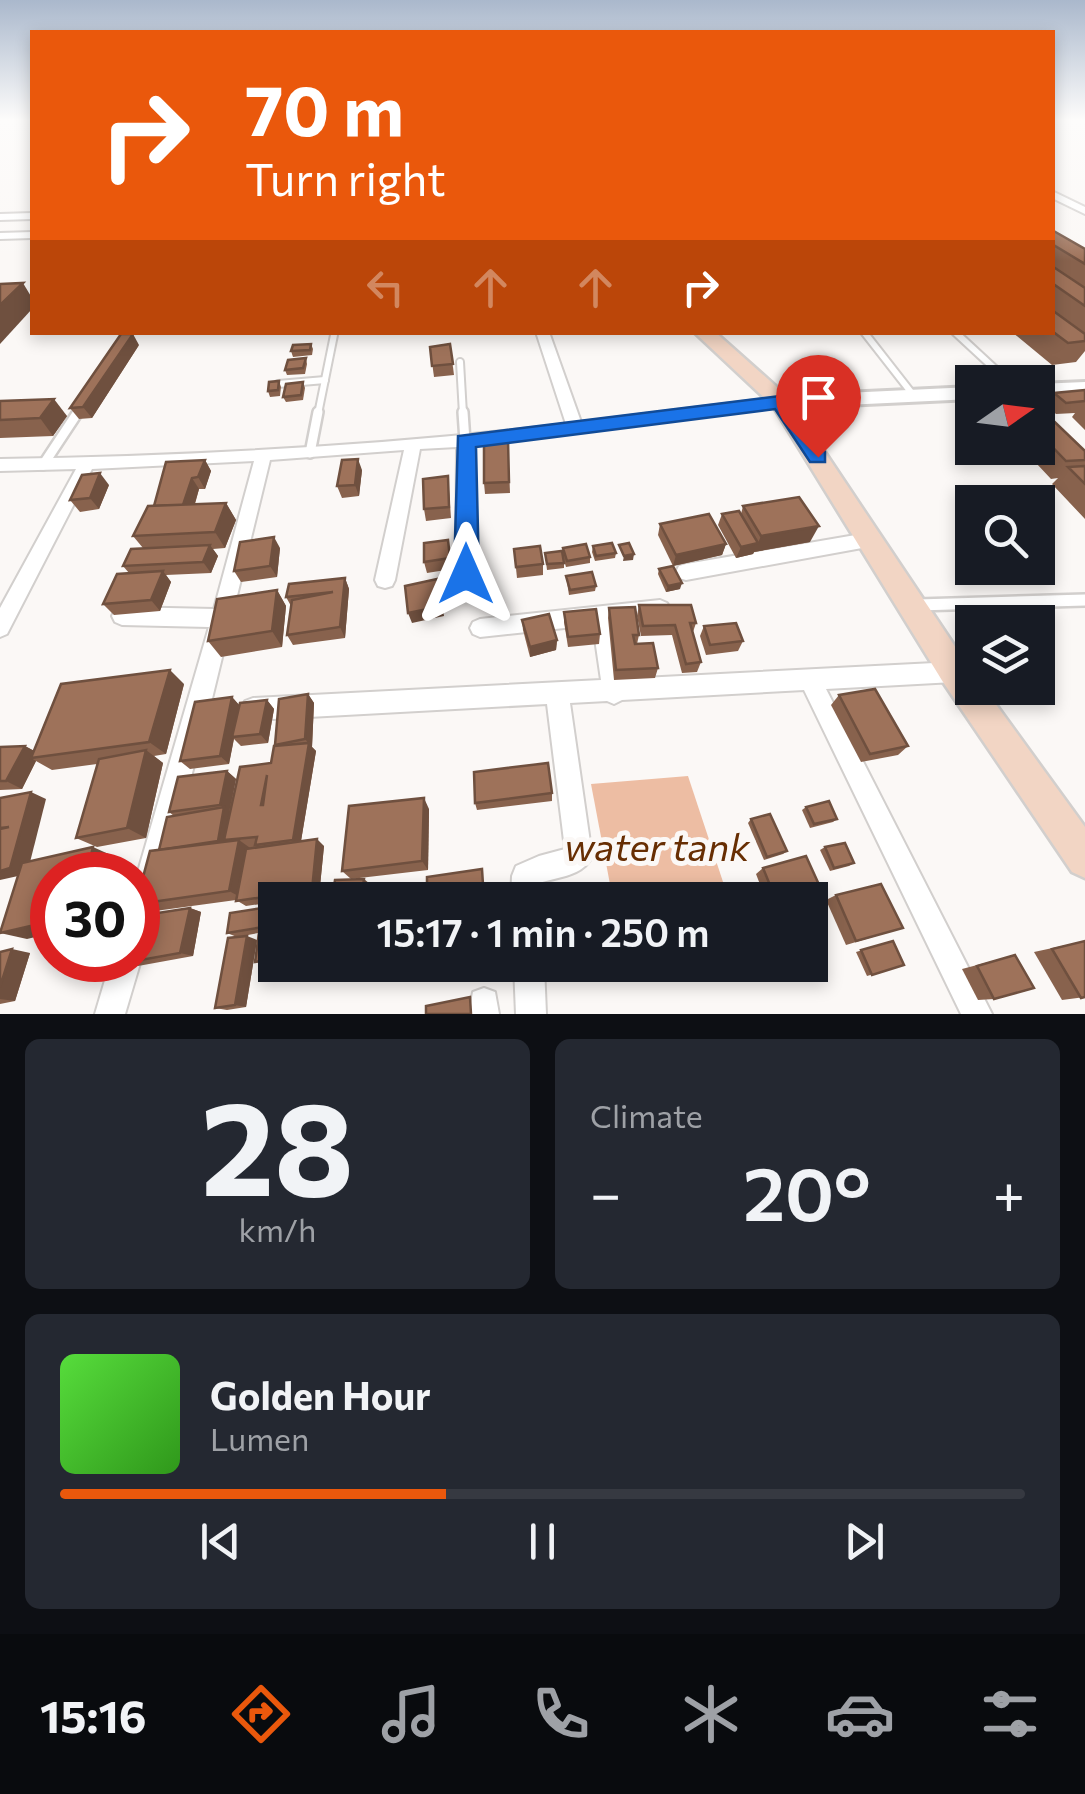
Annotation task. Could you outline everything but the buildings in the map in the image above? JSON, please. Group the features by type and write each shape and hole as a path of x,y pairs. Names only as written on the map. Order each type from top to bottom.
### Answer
{"main road":[{"path":"705,335 780,402 873,540 954,672 1085,859"}],"street":[{"path":"1055,195 1085,210"},
{"path":"0,216 30,216"},
{"path":"0,236 30,236"},
{"path":"543,335 575,426"},
{"path":"1055,390 1082,391"},
{"path":"0,466 310,453 465,441 780,402 955,395"},
{"path":"465,441 466,574"},
{"path":"386,580 413,445"},
{"path":"160,862 218,710 221,618 263,456"},
{"path":"0,628 86,465"},
{"path":"686,572 873,540"},
{"path":"480,628 680,607"},
{"path":"602,615 614,693"},
{"path":"122,616 221,618"},
{"path":"218,710 614,693 954,672"},
{"path":"811,682 970,1013"},
{"path":"526,882 526,876 536,869 566,865 579,856 557,694"},
{"path":"110,1014 119,982"},
{"path":"529,982 531,1014"}],"lane":[{"path":"310,453 334,335"},
{"path":"866,335 914,396"},
{"path":"959,335 991,365"},
{"path":"460,362 465,441"},
{"path":"278,384 325,380"},
{"path":"43,465 84,402"},
{"path":"913,605 1085,600"}],"water":[{"name":"water tank","path":"688,776 723,882 610,882 591,784"}],"route":[{"path":"466,574 465,441 780,402 818,457"}]}
